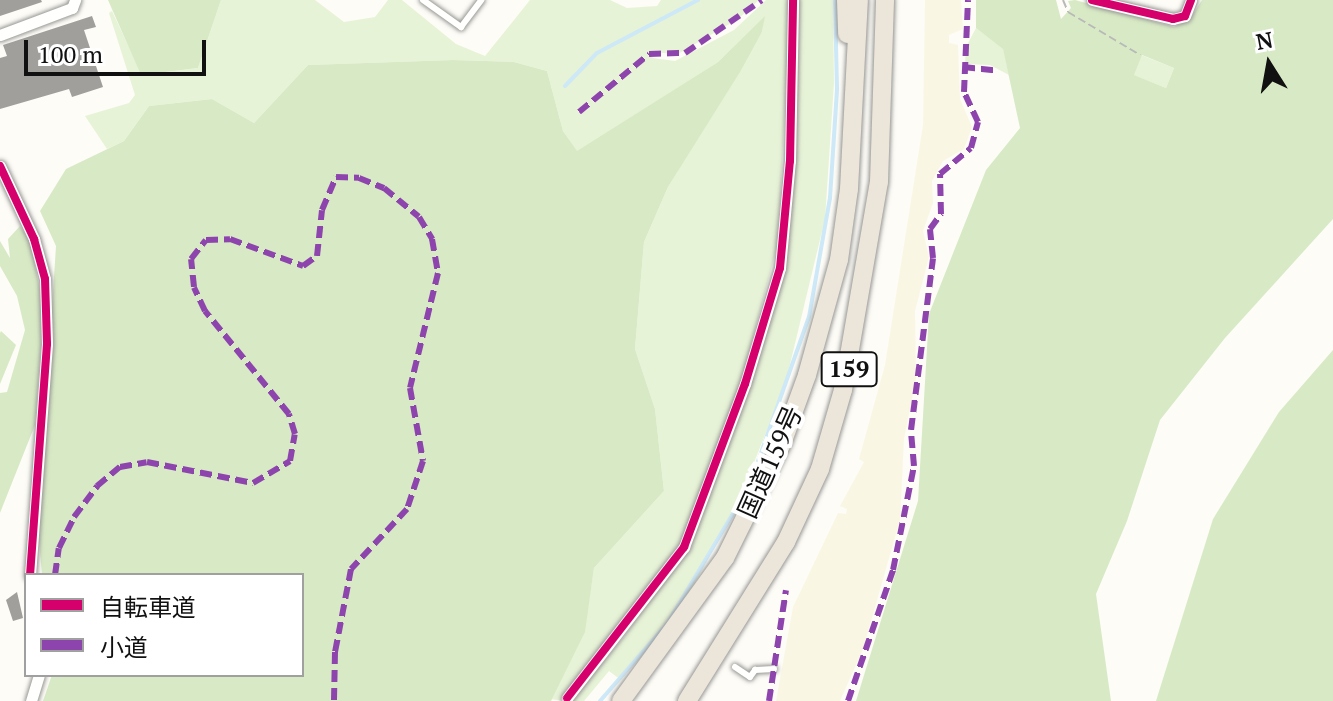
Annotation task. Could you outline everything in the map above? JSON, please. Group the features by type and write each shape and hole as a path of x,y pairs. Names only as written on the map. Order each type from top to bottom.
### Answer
{"highway":[{"name":"159","path":"846,0 849,189"},
{"name":"国道159号","path":"621,701 725,558 783,441 827,311 849,189 859,0"},
{"name":"国道159号","path":"687,701 745,616 820,469 857,329 879,182 887,0"}],"street":[{"path":"0,35 72,8 75,0"},
{"path":"567,698 684,547 745,384 780,268 790,161 793,0"},
{"path":"1092,0 1173,19 1185,16 1191,0"},
{"path":"0,166 34,239 45,279 47,344 30,573"},
{"path":"31,701 38,677"}],"lane":[{"path":"423,0 461,27 481,0"},
{"path":"735,667 750,677 755,670 774,669"}],"path":[{"path":"1063,0 1068,12 1140,55"}],"shaded area":[{"path":"925,0 961,0 963,29 949,35 949,43 958,45 960,99 972,127 964,149 943,161 932,181 933,203 923,231 929,257 915,311 916,379 904,439 900,520 863,649 840,701 776,701 793,607 838,513 846,514 847,509 840,506 864,462 859,459 885,365 923,125"}],"green space":[{"path":"108,0 221,0 198,68 141,75"},
{"path":"221,0 315,0 344,22 375,17 388,0 402,0 456,44 485,56 530,0 610,0 627,8 657,6 661,0 759,0 738,19 678,54 649,52 653,58 675,61 734,30 766,0 790,0 778,243 740,386 680,549 567,701 549,699 584,632 594,568 664,491 655,409 635,349 644,242 668,187 762,32 764,18 718,62 577,152 563,131 547,71 514,62 453,60 308,65 254,123 212,99 149,106 124,141 107,149 85,116 129,103 135,95 109,13 112,11 142,75 198,68"},
{"path":"797,0 833,0 834,83 825,219 785,385 737,505 694,585 621,680 609,671 584,701 570,701 625,636 690,542 785,248 796,143"},
{"path":"976,0 1056,0 1061,19 1071,8 1068,1 1075,0 1174,27 1190,19 1202,0 1333,0 1333,219 1225,338 1160,420 1127,521 1096,594 1111,701 856,701 918,501 929,314 986,170 1020,128 1003,49 976,28","holes":["1142,55 1174,68 1166,88 1134,75"]},
{"path":"765,16 762,32 668,187 644,242 635,349 655,409 664,491 594,568 585,632 551,701 43,701 51,677 304,677 304,573 42,573 38,529 56,246 40,211 66,169 124,141 149,106 212,99 254,123 308,65 453,60 514,62 547,71 563,131 577,151 718,62"},
{"path":"976,28 1003,48 1009,75 990,65 965,64 966,47"},
{"path":"1141,55 1174,68 1166,88 1133,75"},
{"path":"20,226 30,242 44,309 35,425 0,513 0,393 7,392 25,330 17,296 0,266 0,241 10,258 8,239"},
{"path":"0,333 16,345 0,384"},
{"path":"1333,350 1333,701 1156,701 1213,519 1279,412"}],"building":[{"path":"0,0 41,0 42,2 0,16"},
{"path":"92,16 96,27 84,30 103,87 72,97 69,89 0,109 0,58 7,56 3,45"},
{"path":"17,592 23,618 13,621 6,600"}],"waterway":[{"path":"565,86 597,53 698,0"},
{"path":"600,701 667,624 749,487 809,317 830,198 837,89 835,0"}],"marked path":[{"path":"579,112 649,54 685,53 762,0"},
{"path":"848,701 893,570 914,466 911,430 933,258 930,229 941,214 940,174 971,148 978,122 964,92 968,0"},
{"path":"963,67 994,70"},
{"path":"55,573 59,548 74,517 97,486 120,467 147,462 253,483 290,461 295,434 289,414 205,311 194,287 191,259 206,240 230,239 303,266 317,256 322,210 336,177 359,178 384,188 419,217 432,239 438,273 410,388 423,461 407,509 351,569 335,652 334,701"},
{"path":"769,701 786,590"}],"cycle path":[{"path":"567,698 684,547 745,384 780,268 790,161 793,0"},
{"path":"1092,0 1173,19 1185,16 1191,0"},
{"path":"0,166 34,239 45,279 47,344 30,573"}]}
